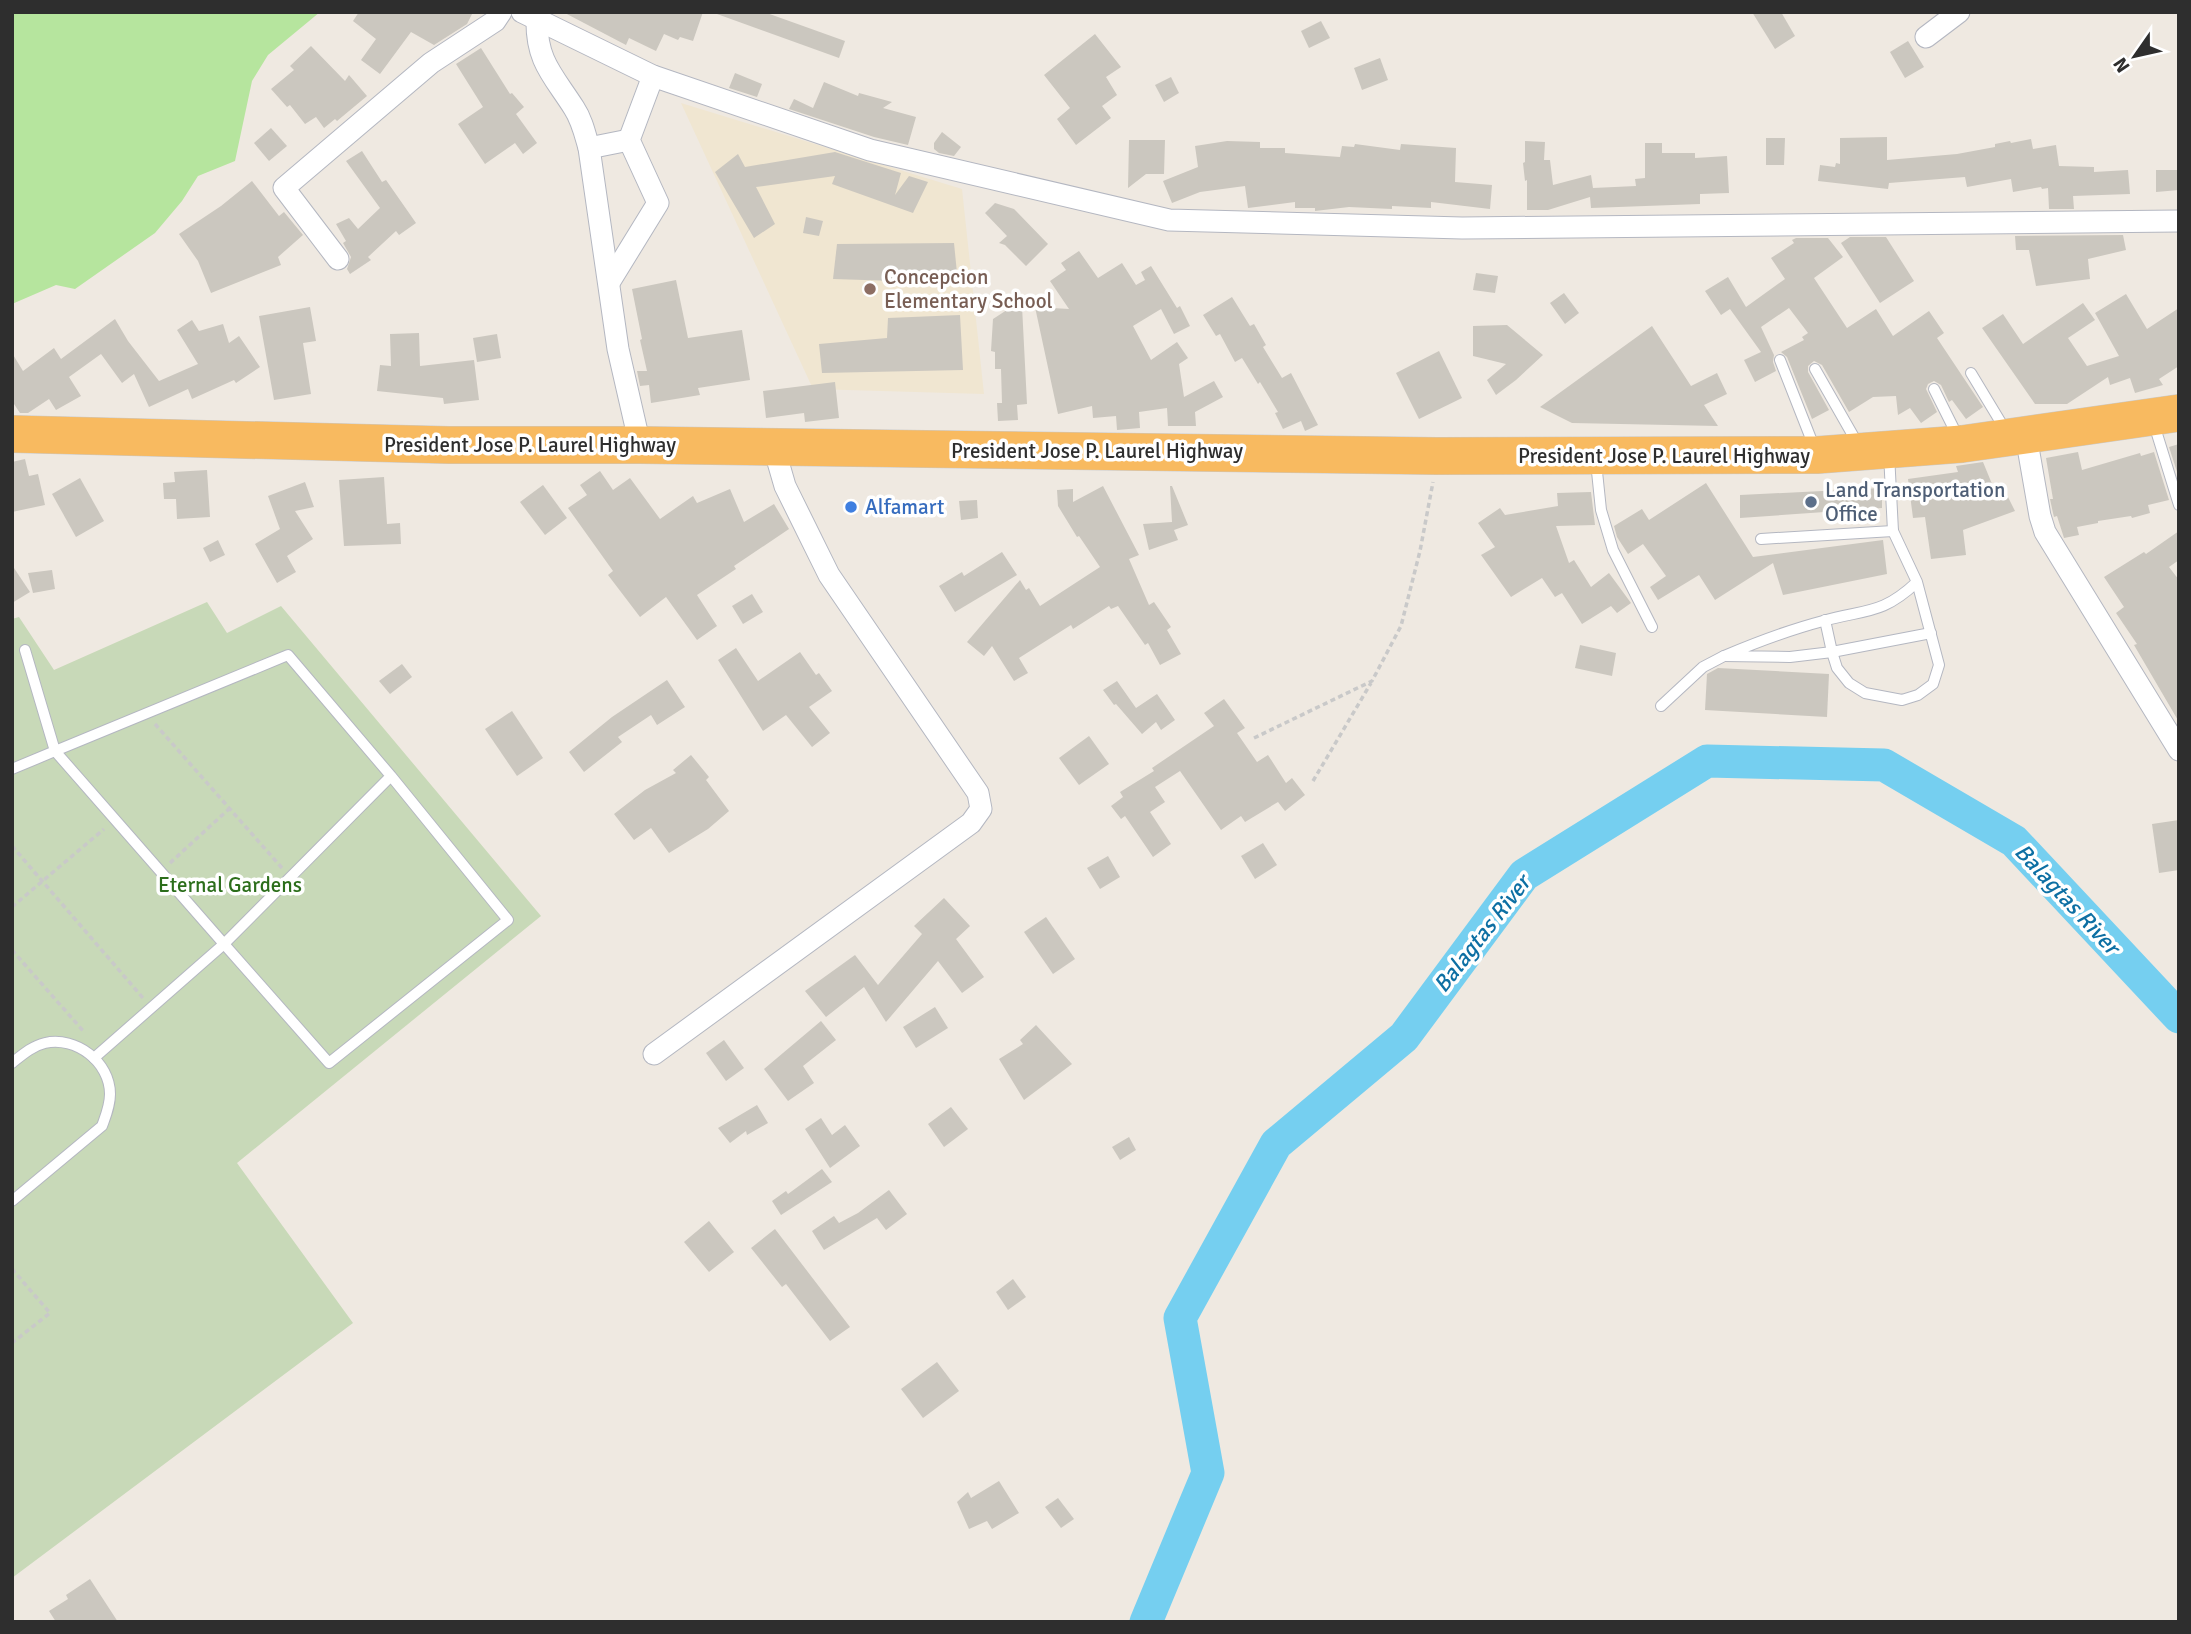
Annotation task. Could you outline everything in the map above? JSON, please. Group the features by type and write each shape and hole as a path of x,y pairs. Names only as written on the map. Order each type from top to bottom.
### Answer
{"highway":[{"name":"President Jose P. Laurel Highway","path":"12,434 449,445 640,445 1437,456 1817,456 1962,444 2165,415"}],"street":[{"path":"338,259 284,188 431,63 495,21 501,12"},
{"path":"1926,37 1959,12"},
{"path":"640,445 618,349 589,148 578,115 544,62 536,39 539,17 653,75 870,150 1169,220 1462,228 2179,221"},
{"path":"610,281 658,203 629,140 653,75"},
{"path":"589,148 629,140"},
{"path":"2018,437 2045,532 2179,750"},
{"path":"654,1054 971,823 981,809 978,793 829,575 785,486 774,448"}],"lane":[{"path":"1780,360 1817,456"},
{"path":"1815,369 1876,452 1893,530 1917,582 1939,665 1933,684 1918,695 1902,700 1865,693 1849,683 1837,668 1825,620"},
{"path":"1971,373 2018,437"},
{"path":"1934,389 1962,444"},
{"path":"2165,415 2179,505"},
{"path":"1595,456 1601,510 1613,550 1652,627"},
{"path":"1761,540 1893,530"},
{"path":"1661,706 1703,667 1724,656 1771,636 1886,606 1900,598 1917,582"},
{"path":"1724,656 1790,657 1832,652 1931,633"},
{"path":"12,769 55,751 146,714 288,655 508,920 329,1063 55,751 25,650"},
{"path":"98,1055 224,944 391,776"},
{"path":"12,1063 29,1049 46,1043 63,1042 98,1055 110,1091 109,1109 102,1126 12,1200"}],"path":[{"path":"1313,780 1372,681 1401,626 1420,551 1437,456"},
{"path":"1254,738 1372,681"},
{"path":"146,714 291,877"},
{"path":"161,872 230,808"},
{"path":"12,907 115,820"},
{"path":"12,846 152,1008"},
{"path":"12,950 98,1055"},
{"path":"12,1269 50,1313 12,1343"}],"shaded area":[{"name":"Concepcion Elementary School","path":"681,103 962,189 984,394 813,389"}],"green space":[{"path":"12,12 320,12 268,55 252,81 235,161 198,176 182,201 155,233 75,289 56,285 12,304"},
{"name":"Eternal Gardens","path":"207,602 227,633 281,606 541,916 237,1163 353,1323 12,1578 12,619 19,617 54,670"}],"building":[{"path":"359,12 473,12 467,24 434,45 411,32 380,74 361,60 376,39 353,21"},
{"path":"563,12 703,12 693,41 680,37 678,40 664,34 656,51 629,38 626,45"},
{"path":"717,12 764,12 845,41 839,58"},
{"path":"1752,12 1781,12 1795,36 1775,49"},
{"path":"1321,21 1330,38 1309,48 1301,31"},
{"path":"1095,34 1121,67 1106,77 1117,95 1102,106 1111,118 1076,145 1057,119 1070,108 1044,75"},
{"path":"1908,41 1924,67 1905,78 1890,52"},
{"path":"311,46 345,81 349,75 367,96 337,121 335,119 324,128 316,117 305,124 290,105 287,107 271,89 294,70 290,66"},
{"path":"481,48 510,94 524,107 516,114 537,143 523,154 515,143 485,164 458,124 483,107 456,64"},
{"path":"1380,58 1388,80 1362,90 1354,68"},
{"path":"735,73 762,84 757,97 729,88"},
{"path":"1171,77 1179,93 1164,102 1155,85"},
{"path":"824,82 858,96 859,93 892,102 883,108 916,117 908,145 874,137 789,109 794,99 813,108"},
{"path":"271,128 287,146 269,161 254,143"},
{"path":"942,132 961,147 954,156 939,153 934,149 934,143"},
{"path":"1887,137 1887,160 1957,154 1995,147 1995,144 2031,139 2033,149 2056,145 2059,166 2094,167 2094,172 2128,170 2130,194 2073,196 2074,209 2049,209 2048,188 2013,192 2011,179 1967,187 1965,177 1889,183 1888,189 1818,181 1820,165 1835,167 1836,163 1840,164 1840,138"},
{"path":"1766,138 1785,138 1784,165 1766,165"},
{"path":"1129,140 1165,140 1164,174 1146,174 1128,188"},
{"path":"1227,141 1260,142 1260,148 1285,148 1285,153 1340,157 1342,146 1354,147 1355,144 1400,150 1401,144 1456,148 1455,182 1492,185 1490,209 1431,202 1431,208 1349,207 1315,211 1315,208 1295,208 1295,202 1248,208 1245,186 1200,192 1172,203 1163,181 1198,167 1195,146"},
{"path":"1525,141 1545,142 1544,160 1550,160 1553,185 1591,175 1593,188 1636,186 1635,179 1645,178 1645,143 1662,143 1662,153 1695,153 1695,158 1727,156 1729,193 1700,194 1700,204 1591,208 1590,197 1548,210 1527,210 1527,180 1525,181 1523,163"},
{"path":"362,151 382,182 386,180 416,223 399,235 396,231 368,257 371,260 350,274 347,269 351,257 336,224 349,218 358,229 380,208 346,161"},
{"path":"835,152 901,173 895,195 909,176 928,182 913,213 832,184 835,176 756,187 775,224 754,238 715,172 738,154 745,167"},
{"path":"2156,170 2179,170 2179,190 2156,192"},
{"path":"252,181 279,216 284,212 303,235 278,257 281,265 211,293 198,261 179,234"},
{"path":"995,203 1014,209 1048,244 1026,266 1005,245 999,243 1007,236 985,213"},
{"path":"806,217 823,221 819,236 803,233"},
{"path":"2123,235 2126,250 2088,259 2090,279 2036,286 2029,250 2016,250 2015,236"},
{"path":"1850,237 1886,237 1914,281 1880,303 1841,243"},
{"path":"1828,238 1843,257 1814,278 1847,328 1876,309 1893,336 1929,311 1944,333 1937,338 1983,407 1966,419 1952,400 1949,402 1941,385 1934,381 1928,384 1926,389 1937,412 1921,423 1910,408 1898,415 1896,396 1873,397 1849,412 1822,365 1814,361 1808,366 1808,372 1829,410 1812,419 1787,357 1781,352 1804,340 1802,337 1808,333 1789,308 1761,327 1774,355 1776,371 1755,382 1744,360 1761,352 1730,309 1721,315 1705,291 1728,277 1746,307 1785,279 1771,258 1794,243 1792,240"},
{"path":"954,243 958,283 833,279 837,244"},
{"path":"1079,251 1098,278 1122,263 1136,285 1145,280 1141,272 1151,266 1177,308 1180,306 1190,326 1174,334 1161,309 1133,326 1151,360 1177,342 1188,358 1179,364 1184,397 1214,381 1223,397 1195,412 1196,426 1168,426 1167,408 1139,412 1140,428 1117,430 1116,416 1093,418 1092,406 1058,414 1035,307 1069,309 1050,281 1066,270 1061,263"},
{"path":"1476,273 1498,276 1495,293 1473,290"},
{"path":"676,280 688,338 742,330 750,380 698,388 700,395 651,403 649,385 640,386 637,371 647,371 632,289"},
{"path":"1564,293 1579,313 1565,324 1550,303"},
{"path":"2126,294 2147,329 2179,308 2179,366 2159,379 2163,385 2135,393 2130,378 2110,385 2108,377 2067,404 2035,404 1982,328 2003,314 2023,344 2083,303 2095,320 2068,338 2087,366 2119,356 2095,313"},
{"path":"1232,297 1250,326 1254,324 1266,345 1263,347 1282,378 1291,373 1318,425 1305,431 1301,421 1283,429 1275,413 1278,412 1260,382 1258,384 1242,358 1235,362 1220,334 1216,336 1203,315"},
{"path":"1013,306 1022,306 1027,404 1017,405 1018,420 998,421 997,403 1002,403 1001,369 995,369 995,352 991,351 993,319"},
{"path":"310,307 316,341 303,343 311,394 274,400 259,316"},
{"path":"960,315 963,370 822,373 819,344 887,338 888,318"},
{"path":"115,319 128,341 159,381 198,364 177,330 192,320 199,331 223,324 229,343 239,336 260,367 236,383 234,380 192,399 188,389 149,407 134,374 122,383 101,354 69,377 81,396 56,410 49,399 28,413 20,413 12,401 12,353 23,371 54,348 61,359"},
{"path":"1507,325 1543,355 1496,395 1487,380 1506,364 1473,356 1473,326"},
{"path":"1652,326 1691,386 1717,373 1727,394 1704,405 1718,426 1572,423 1540,407"},
{"path":"419,333 420,366 474,360 479,400 444,404 443,398 377,391 380,365 391,366 390,334"},
{"path":"497,334 501,358 477,362 473,338"},
{"path":"1439,351 1462,398 1419,419 1396,373"},
{"path":"835,382 839,418 805,422 804,413 766,418 763,391"},
{"path":"2179,444 2179,478 2169,447"},
{"path":"2078,452 2082,470 2140,453 2141,456 2154,452 2169,500 2148,505 2150,513 2077,527 2079,535 2064,538 2057,516 2054,517 2053,513 2046,458"},
{"path":"25,459 29,476 38,474 45,505 12,512 12,462"},
{"path":"1983,462 1999,501 2008,497 2015,511 1963,530 1966,555 1931,559 1925,517 1913,518 1908,479 1958,472 1956,466"},
{"path":"207,470 210,517 177,519 176,499 164,499 163,483 175,482 174,472"},
{"path":"600,471 613,490 630,478 660,519 693,496 697,503 730,489 744,522 774,504 789,529 697,595 717,626 697,640 666,597 640,617 608,575 613,571 568,508 587,495 580,485"},
{"path":"384,477 387,524 400,523 401,544 344,546 339,480"},
{"path":"80,478 104,521 76,537 52,494"},
{"path":"305,482 314,507 295,511 313,539 287,556 296,572 277,583 255,544 280,529 268,496"},
{"path":"1706,483 1753,557 1883,540 1887,574 1783,595 1773,563 1715,600 1699,575 1658,600 1650,587 1666,576 1643,544 1628,554 1617,537 1614,526 1642,509 1649,520"},
{"path":"543,485 567,518 545,535 520,502"},
{"path":"1103,486 1139,555 1129,559 1149,605 1154,602 1171,627 1167,630 1181,654 1160,665 1148,643 1145,645 1118,606 1111,609 1109,606 1073,629 1071,625 1019,658 1028,673 1014,681 992,646 984,656 967,642 1020,580 1026,590 1029,588 1040,606 1100,567 1058,506 1057,490 1073,489 1073,502"},
{"path":"1170,486 1188,525 1174,530 1178,540 1149,550 1143,524 1172,522"},
{"name":"Land Transportation Office","path":"1882,488 1882,508 1740,518 1740,495"},
{"path":"1591,492 1595,525 1556,526 1569,563 1574,560 1591,587 1609,573 1631,603 1617,613 1611,606 1582,624 1562,593 1555,597 1542,578 1511,597 1481,555 1495,547 1478,523 1500,508 1505,515 1558,506 1557,493"},
{"path":"977,500 978,518 961,520 959,501"},
{"path":"2179,531 2179,560 2169,567 2179,580 2179,722 2134,645 2137,644 2116,613 2124,607 2104,577 2144,552 2146,554"},
{"path":"218,540 225,555 210,562 203,548"},
{"path":"1002,552 1017,575 955,612 939,586 962,572 964,576"},
{"path":"12,565 30,592 12,603"},
{"path":"52,570 55,589 33,593 28,573"},
{"path":"752,594 763,612 743,624 732,606"},
{"path":"1580,645 1616,653 1612,676 1575,668"},
{"path":"736,648 758,681 800,652 816,675 819,673 832,691 809,707 830,733 812,747 786,715 763,731 718,660"},
{"path":"402,664 412,677 390,694 379,681"},
{"path":"1718,668 1829,674 1827,717 1705,710 1707,674"},
{"path":"667,680 685,707 657,725 651,715 618,737 622,742 584,772 569,752 612,717"},
{"path":"1117,681 1136,708 1157,694 1175,720 1161,730 1156,722 1142,734 1103,690"},
{"path":"1224,699 1245,728 1237,733 1257,762 1268,755 1286,783 1292,778 1305,795 1285,811 1278,802 1245,822 1241,816 1221,830 1180,771 1155,787 1165,802 1150,812 1171,844 1153,857 1125,816 1121,819 1111,806 1123,797 1120,792 1154,771 1152,768 1214,726 1204,713"},
{"path":"512,711 543,758 517,776 485,729"},
{"path":"1089,736 1109,764 1079,785 1059,758"},
{"path":"691,755 709,777 706,780 729,811 708,829 669,853 651,828 634,840 614,814 645,790 676,773 673,770"},
{"path":"2179,820 2179,870 2159,873 2152,824"},
{"path":"1263,843 1277,865 1255,879 1241,856"},
{"path":"1108,856 1120,877 1100,889 1087,868"},
{"path":"944,898 970,926 956,939 984,977 962,993 938,961 886,1022 864,987 826,1017 805,991 855,955 878,985 922,934 914,926"},
{"path":"1046,917 1075,959 1053,974 1024,932"},
{"path":"935,1007 948,1028 916,1048 903,1027"},
{"path":"821,1021 836,1040 803,1066 814,1083 788,1101 764,1069"},
{"path":"1036,1025 1072,1064 1024,1100 999,1059 1023,1044 1020,1040"},
{"path":"724,1040 744,1068 726,1081 706,1053"},
{"path":"757,1105 768,1123 747,1135 746,1131 730,1143 718,1128"},
{"path":"951,1107 968,1129 944,1147 928,1124"},
{"path":"821,1118 832,1135 845,1125 860,1146 830,1168 805,1129"},
{"path":"1129,1137 1136,1150 1120,1160 1112,1147"},
{"path":"822,1169 832,1182 781,1215 772,1201 786,1191 788,1194"},
{"path":"889,1190 907,1214 886,1230 877,1218 824,1250 812,1231 834,1216 839,1223 858,1213"},
{"path":"709,1221 734,1252 709,1272 684,1242"},
{"path":"775,1229 850,1327 830,1341 786,1284 782,1287 751,1248"},
{"path":"1013,1279 1026,1297 1008,1310 996,1292"},
{"path":"937,1362 959,1391 923,1418 901,1389"},
{"path":"999,1481 1019,1513 992,1529 987,1521 969,1529 957,1502 968,1492 971,1498"},
{"path":"1058,1498 1074,1519 1061,1528 1045,1507"},
{"path":"90,1579 118,1622 56,1622 49,1611 68,1599 66,1595"}],"waterway":[{"name":"Balagtas River","path":"1146,1622 1208,1473 1180,1318 1276,1144 1404,1037 1524,875 1707,761 1884,765 2014,841 2179,1017"}],"place":[{"name":"Concepcion Elementary School","path":"870,289"},
{"name":"Land Transportation Office","path":"1811,502"},
{"name":"Alfamart","path":"851,507"}]}
